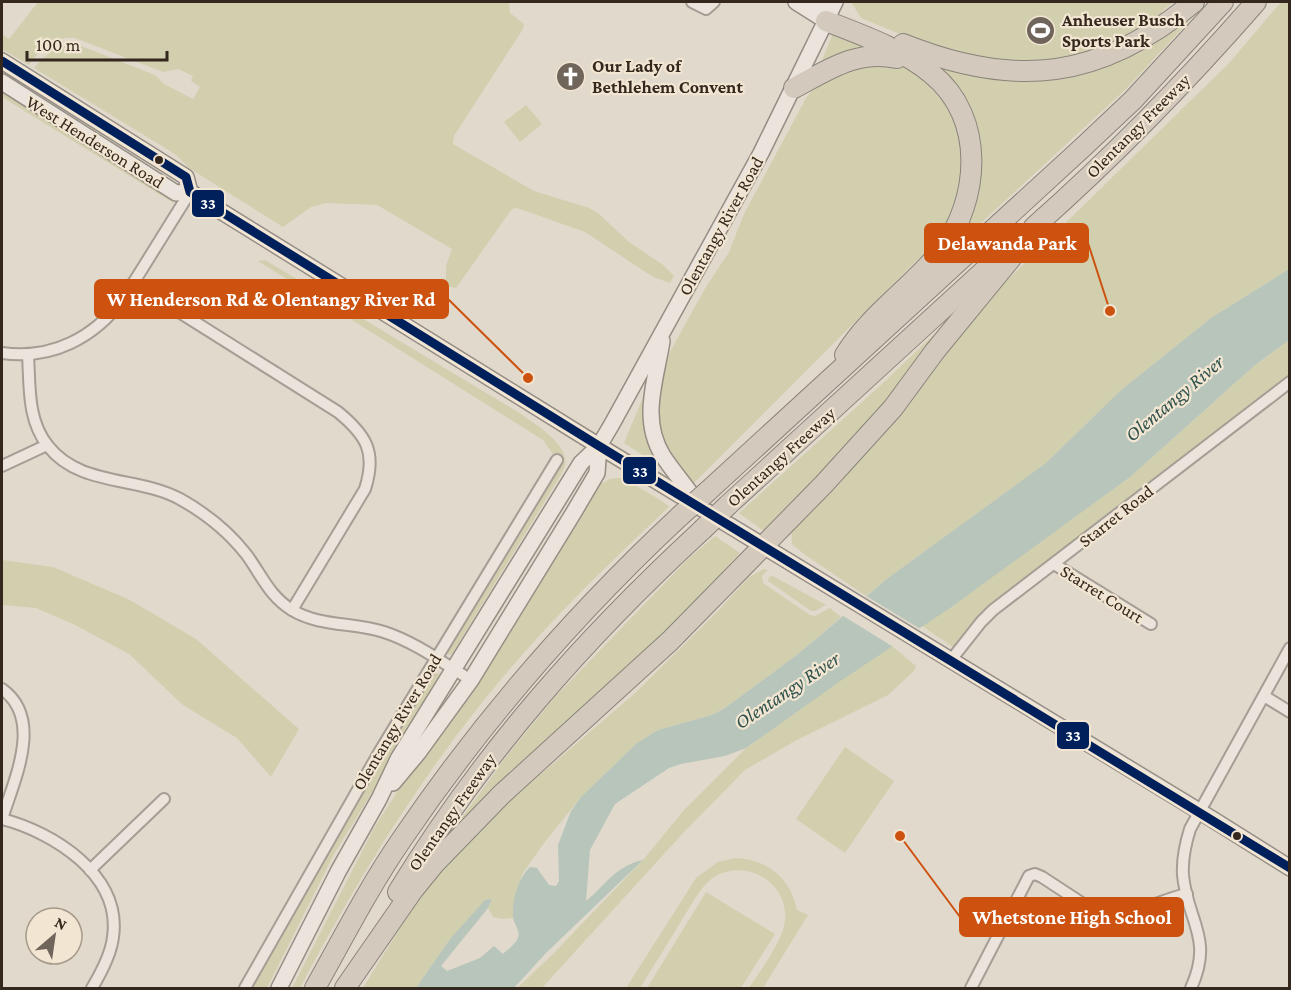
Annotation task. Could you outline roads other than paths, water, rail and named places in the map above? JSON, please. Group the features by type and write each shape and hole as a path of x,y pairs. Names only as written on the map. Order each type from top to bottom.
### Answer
{"highway":[{"path":"827,9 948,61 985,69 1042,71 1074,66 1128,46 1194,2"},
{"name":"Olentangy Freeway","path":"315,988 356,913 400,841 454,765 509,694 571,624 631,562 680,516 704,500 826,382 1115,116 1200,29 1223,2"},
{"name":"Olentangy Freeway","path":"344,988 378,925 421,854 500,744 589,641 648,580 1044,218 1150,117 1256,2"},
{"path":"826,382 859,333 940,252 955,230 965,207 972,165 968,130 959,108 951,94 934,75 827,9"},
{"path":"794,88 840,63 867,55 899,58 934,75"},
{"path":"344,988 413,890 435,863 502,794 649,661 824,484 893,408 934,351 1044,218"}],"main road":[{"path":"795,2 827,9"},
{"name":"Olentangy River Road","path":"279,988 393,770 581,463 599,446 664,330 794,88 827,9"},
{"name":"West Henderson Road","path":"2,61 186,177 190,192"},
{"name":"West Henderson Road","path":"2,82 176,193 190,192 599,446 704,500 764,546 1290,868"},
{"path":"664,330 660,361 651,393 651,424 662,454 704,500"},
{"name":"Olentangy River Road","path":"379,799 418,753 471,680 595,478 599,446"}],"street":[{"path":"692,2 706,9 714,2"},
{"path":"2,353 28,355 56,350 84,338 112,314 190,192"},
{"path":"133,283 338,412 356,427 367,447 370,461 369,477 365,489 292,609"},
{"path":"28,355 32,411 37,427 47,445 61,459 82,472 95,476 153,487 199,510 234,540 270,591 292,609 315,620 386,632 471,680"},
{"name":"Starret Road","path":"951,660 993,610 1290,382"},
{"path":"2,466 47,445"},
{"name":"Olentangy River Road","path":"245,988 374,760 557,460"},
{"name":"Starret Court","path":"1054,564 1151,624"},
{"path":"1191,988 1200,959 1200,943 1199,930 1183,878 1183,853 1190,830 1290,648"},
{"path":"2,688 18,707 24,733 22,752 2,819 15,822 43,835 72,853 90,870 105,892 114,921 113,938 103,969 92,988"},
{"path":"1264,696 1290,712"},
{"path":"90,870 165,799"},
{"path":"971,988 1029,876 1035,874 1042,877 1097,913 1111,916 1126,914 1187,894"}],"water":[{"name":"Olentangy River","path":"1289,269 1289,340 1255,365 1130,477 950,608 746,748 725,756 669,768 615,804 590,850 586,901 618,871 643,860 546,953 514,988 416,988 450,939 485,900 492,899 488,908 441,966 447,971 480,958 494,946 503,954 514,944 519,934 513,917 514,904 522,877 530,867 537,868 549,885 556,886 559,881 558,845 571,811 581,797 637,743 658,730 712,715 725,708 798,654 888,578 1046,463 1120,391 1211,318"}],"place":[{"name":"Anheuser Busch Sports Park","path":"1041,30"},
{"name":"Our Lady of Bethlehem Convent","path":"571,76"},
{"name":"Delawanda Park","path":"1110,311"},
{"name":"W Henderson Rd & Olentangy River Rd","path":"528,378"},
{"name":"Whetstone High School","path":"900,836"}]}
